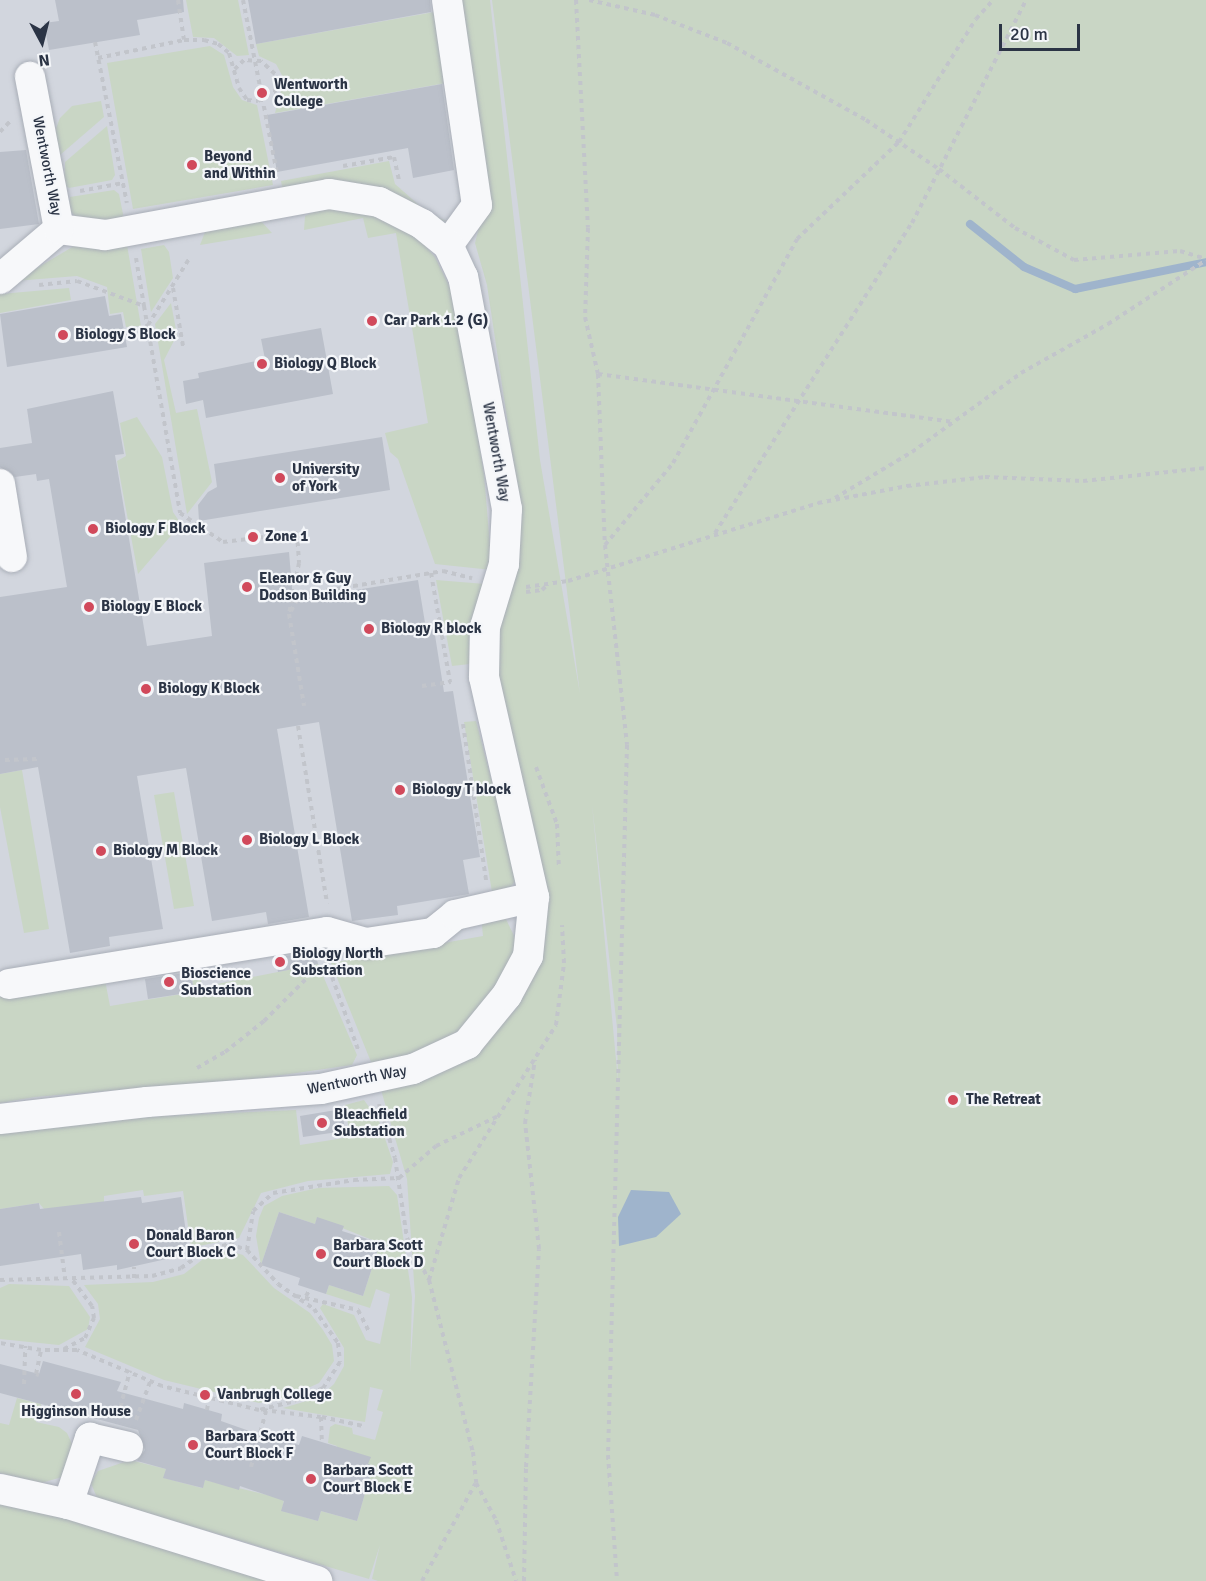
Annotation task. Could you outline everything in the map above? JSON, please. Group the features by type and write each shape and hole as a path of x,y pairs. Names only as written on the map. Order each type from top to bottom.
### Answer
{"street":[{"path":"447,0 477,206 448,245"},
{"name":"Wentworth Way","path":"0,1119 147,1102 321,1089 413,1069 467,1044 507,995 528,956 534,897 484,678 485,627 511,588 507,510 463,277 448,245 422,224 379,202 329,194 105,235 59,229 30,77"},
{"path":"0,279 59,229"},
{"path":"0,484 12,556"},
{"path":"9,984 43,966 327,932 366,943 433,933 455,915 534,897"},
{"path":"68,1504 90,1438 119,1445"},
{"path":"0,1489 68,1504 317,1581"}],"path":[{"path":"178,0 184,40"},
{"path":"243,0 278,181"},
{"path":"576,0 588,228 585,317 598,374 605,545 627,746 608,1455 617,1581"},
{"path":"589,0 655,15 727,43 899,142 939,169 1015,228 1074,260 1180,251 1206,260"},
{"path":"605,545 673,463 796,239 899,142 970,28 993,0"},
{"path":"715,532 912,223 1026,0"},
{"path":"98,58 184,40 218,44 229,53 239,88 247,99 263,99 276,90 275,74 254,59 244,60 235,69"},
{"path":"95,42 131,229"},
{"path":"54,196 123,183"},
{"path":"136,259 180,513 223,542 297,533 299,563 289,615 304,706"},
{"path":"147,325 189,260"},
{"path":"832,500 953,422 1021,373 1108,324 1206,260"},
{"path":"33,286 77,281 144,306"},
{"path":"173,287 183,346"},
{"path":"598,374 953,422"},
{"path":"511,588 548,585 715,532 832,500 985,477 1083,481 1206,468"},
{"path":"289,615 300,595 443,571 511,588 542,590 548,585"},
{"path":"431,573 450,682"},
{"path":"422,686 457,681"},
{"path":"462,713 490,907"},
{"path":"5,760 37,759"},
{"path":"186,1073 225,1052 327,964"},
{"path":"524,1581 526,1467 539,1249 525,1123 536,1056"},
{"path":"370,1079 399,1178 407,1238 429,1280 434,1314 473,1452 476,1483 496,1520 516,1581"},
{"path":"247,1250 253,1211 273,1194 346,1181 399,1178 436,1146 498,1116 459,1178 429,1280"},
{"path":"59,1232 65,1279"},
{"path":"0,1280 134,1278 181,1268 213,1248 229,1244 247,1250 257,1264 314,1309 338,1343 340,1362 323,1388 291,1402 259,1410"},
{"path":"134,1267 134,1278"},
{"path":"63,1349 85,1338 94,1318 92,1306 71,1278"},
{"path":"306,1297 310,1289"},
{"path":"296,1296 358,1310 369,1332"},
{"path":"364,1325 369,1320"},
{"path":"0,1343 41,1350 77,1350 130,1371 150,1382 259,1410 321,1417 363,1426"},
{"path":"24,1384 25,1346"},
{"path":"39,1375 36,1374 41,1350"},
{"path":"119,1445 130,1371"},
{"path":"119,1445 150,1382"},
{"path":"207,1410 209,1396"},
{"path":"251,1467 266,1411"},
{"path":"321,1417 322,1441"},
{"path":"422,1581 476,1483"}],"shaded area":[{"name":"University of York","path":"0,0 498,0 630,1013 627,1581 0,1581"}],"green space":[{"path":"186,0 238,0 249,55 237,56 214,38 193,37"},
{"path":"451,0 490,0 540,460 580,694 492,0 1206,0 1206,1581 378,1581 372,1579 380,1545 369,1579 97,1498 91,1483 98,1471 130,1460 166,1469 164,1478 202,1488 205,1480 284,1499 282,1511 318,1521 321,1511 357,1521 373,1466 335,1454 337,1446 328,1443 330,1427 335,1424 352,1428 353,1434 375,1440 383,1412 377,1410 383,1390 370,1387 365,1422 283,1408 320,1397 334,1384 344,1366 344,1348 320,1308 323,1304 354,1315 366,1340 380,1344 390,1294 376,1289 370,1308 326,1294 329,1285 363,1296 380,1243 317,1218 315,1224 279,1212 261,1265 256,1236 259,1218 264,1206 282,1196 318,1188 389,1186 397,1195 412,1297 410,1373 415,1296 407,1179 381,1090 473,1052 516,1009 539,955 548,907 521,773 498,704 494,644 521,512 487,285 475,243 484,207","holes":["592,804 617,1028 618,1081"]},
{"path":"440,11 446,83 275,113 284,79 276,64 259,56 256,44"},
{"path":"210,46 224,55 233,87 242,100 257,105 273,185 133,209 107,63"},
{"path":"101,101 104,117 60,155 55,131 60,118 72,106"},
{"path":"107,126 115,175 112,180 69,188 64,185 65,162"},
{"path":"389,161 395,184 429,214 450,222 283,191 281,181"},
{"path":"114,190 119,194 124,219 100,224 76,217 69,210 70,197"},
{"path":"325,206 379,214 412,231 435,257 455,298 484,474 492,570 435,564 398,459 390,452 385,433 428,423 396,233 368,238 363,218 304,230 305,216"},
{"path":"260,220 272,233 200,245 205,232 213,227"},
{"path":"127,245 141,326 126,327 123,312 110,314 107,287 77,276 15,281 74,246"},
{"path":"164,245 169,252 173,278 151,312 141,249"},
{"path":"69,288 71,300 0,313 0,294"},
{"path":"171,303 177,335 164,360 176,413 197,409 212,482 187,514 155,324"},
{"path":"137,417 162,457 173,512 181,524 138,574 117,461 126,456 120,423"},
{"path":"436,580 485,584 470,664 452,666"},
{"path":"476,721 517,878 511,887 492,892 464,722"},
{"path":"22,770 49,929 24,933 0,807 0,774"},
{"path":"174,792 194,906 174,909 154,795"},
{"path":"503,913 517,942 503,980 464,1031 427,1050 373,1067 331,963 483,936 481,916"},
{"path":"318,964 357,1055 352,1065 262,1078 35,1097 0,1103 0,997 105,980 110,1006 194,992 190,966 199,966 202,987"},
{"path":"364,1100 379,1121 393,1162 390,1174 308,1181 261,1193 239,1238 199,1246 192,1254 183,1191 144,1196 143,1190 104,1196 104,1203 44,1209 39,1203 0,1209 0,1134 12,1130 160,1116 296,1110 300,1145 350,1137 345,1105"},
{"path":"229,1251 243,1255 274,1288 310,1313 323,1330 332,1345 334,1361 319,1383 288,1397 259,1403 164,1380 85,1347 100,1319 98,1304 84,1285 153,1282 184,1274 207,1256"},
{"path":"9,1284 69,1286 90,1317 88,1329 59,1345 0,1339 0,1288"},
{"path":"17,1398 41,1404 36,1422 59,1427 67,1433 73,1446 62,1477 41,1483 0,1473 0,1423 9,1425"},
{"path":"0,1501 44,1512 288,1581 0,1581"}],"water":[{"path":"631,1190 669,1192 681,1214 656,1237 619,1246 618,1217"}],"building":[{"path":"55,0 183,0 184,12 137,20 140,35 49,50 44,23 59,21"},
{"path":"248,0 430,0 431,12 256,44"},
{"path":"442,84 454,170 413,178 408,148 277,172 267,115"},
{"path":"26,150 39,224 0,229 0,152"},
{"name":"Biology S Block","path":"105,296 109,316 121,314 127,347 7,367 0,314"},
{"name":"Biology Q Block","path":"321,328 333,394 206,418 203,400 186,404 183,381 199,378 198,373 265,359 261,339"},
{"path":"113,391 124,454 115,455 147,646 212,636 204,563 289,552 293,600 418,580 426,629 434,629 444,692 453,691 480,857 463,860 469,894 397,906 398,915 352,921 319,722 277,729 309,917 268,924 266,912 212,921 186,768 137,776 163,929 109,937 110,946 70,953 38,767 0,774 0,597 67,587 49,479 37,481 36,474 15,477 0,467 0,448 32,443 27,409"},
{"path":"382,437 390,490 199,521 198,505 208,492 217,487 214,464"},
{"path":"315,951 318,964 278,972 275,958"},
{"name":"Bioscience Substation","path":"191,972 194,992 148,999 145,979"},
{"name":"Bleachfield Substation","path":"342,1109 345,1131 303,1137 300,1116"},
{"path":"141,1197 142,1203 181,1197 189,1254 117,1270 117,1265 83,1270 81,1254 0,1266 0,1209 39,1203 40,1209"},
{"name":"Barbara Scott Court Block D","path":"279,1212 315,1224 317,1217 344,1226 342,1231 380,1243 363,1296 329,1285 326,1294 298,1285 300,1278 261,1265"},
{"path":"43,1361 121,1382 117,1391 183,1409 184,1403 222,1414 221,1421 255,1433 299,1445 302,1436 371,1457 368,1464 373,1466 357,1521 321,1511 318,1521 281,1511 284,1501 240,1486 239,1490 205,1480 203,1488 163,1478 166,1469 137,1461 145,1450 138,1430 0,1393 0,1364 39,1374"}],"waterway":[{"path":"970,224 1024,267 1075,289 1206,262"}],"place":[{"name":"Wentworth College","path":"262,93"},
{"name":"Beyond and Within","path":"192,165"},
{"name":"Car Park 1.2 (G)","path":"372,321"},
{"name":"Biology S Block","path":"63,335"},
{"name":"Biology Q Block","path":"262,364"},
{"name":"University of York","path":"280,478"},
{"name":"Biology F Block","path":"93,529"},
{"name":"Zone 1","path":"253,537"},
{"name":"Eleanor & Guy Dodson Building","path":"247,587"},
{"name":"Biology E Block","path":"89,607"},
{"name":"Biology R block","path":"369,629"},
{"name":"Biology K Block","path":"146,689"},
{"name":"Biology T block","path":"400,790"},
{"name":"Biology L Block","path":"247,840"},
{"name":"Biology M Block","path":"101,851"},
{"name":"Biology North Substation","path":"280,962"},
{"name":"Bioscience Substation","path":"169,982"},
{"name":"The Retreat","path":"953,1100"},
{"name":"Bleachfield Substation","path":"322,1123"},
{"name":"Donald Baron Court Block C","path":"134,1244"},
{"name":"Barbara Scott Court Block D","path":"321,1254"},
{"name":"Higginson House","path":"76,1394"},
{"name":"Vanbrugh College","path":"205,1395"},
{"name":"Barbara Scott Court Block F","path":"193,1445"},
{"name":"Barbara Scott Court Block E","path":"311,1479"}]}
